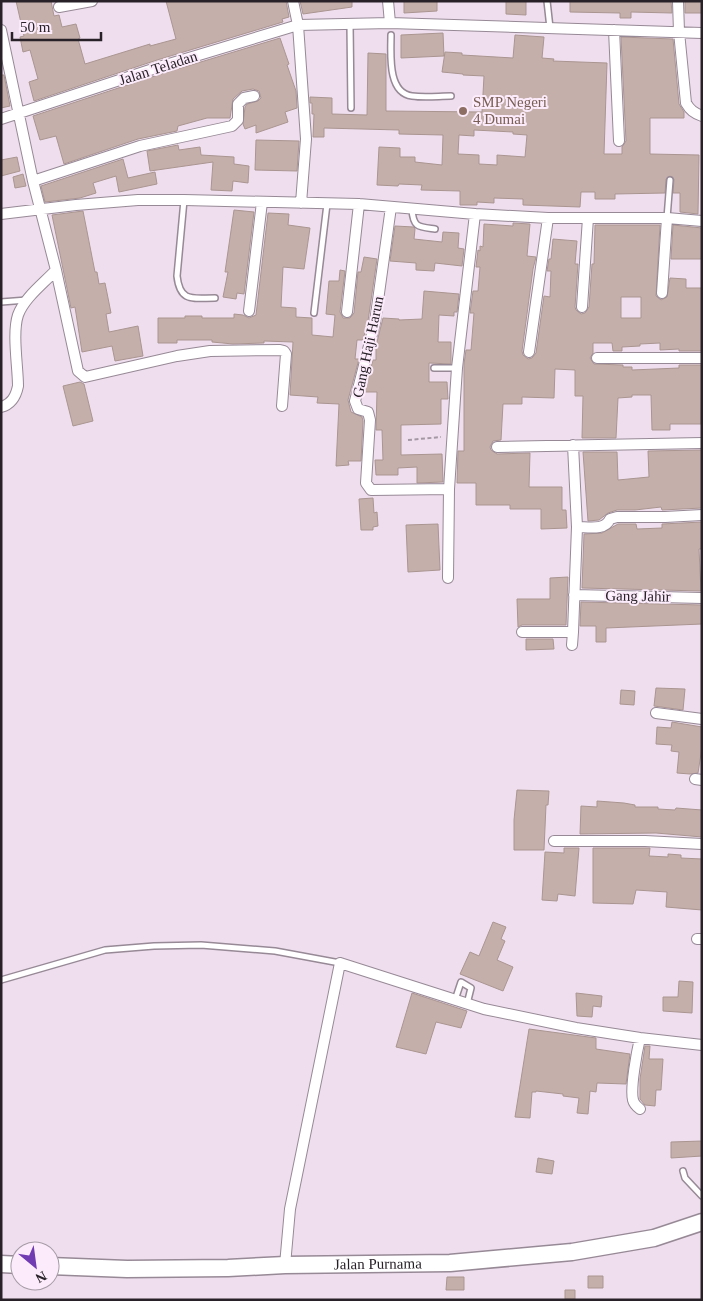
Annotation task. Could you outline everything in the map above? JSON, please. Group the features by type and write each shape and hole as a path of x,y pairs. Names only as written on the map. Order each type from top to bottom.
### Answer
{"main road":[{"name":"Jalan Purnama","path":"60,1266 127,1269 450,1263 572,1252 654,1238 702,1222"}],"street":[{"path":"59,7 92,1"},
{"path":"294,1 298,25 306,139 301,203"},
{"path":"388,1 390,29"},
{"path":"678,1 686,102 695,114 702,116"},
{"name":"Jalan Teladan","path":"1,119 158,67 298,25 350,24 390,29 550,28 702,33"},
{"path":"1,30 3,50 39,208 56,270 76,365 81,375 86,377 177,356 210,351 280,350 286,354 282,406"},
{"path":"614,30 618,141"},
{"path":"33,181 140,146 232,126 238,120 238,104 244,98 254,96"},
{"path":"1,214 39,208 138,200 184,200 359,204 548,218 667,218 702,221"},
{"path":"249,311 262,202"},
{"path":"347,312 359,204"},
{"name":"Gang Haji Harun","path":"391,207 375,322 355,401 358,409 368,412 370,420 366,483 371,490 449,489"},
{"path":"448,578 449,489 457,368 475,214"},
{"path":"529,352 548,218"},
{"path":"582,307 588,218"},
{"path":"662,293 667,218"},
{"path":"1,407 13,400 17,394 16,325 18,314 28,300 56,270"},
{"path":"597,358 702,358"},
{"path":"497,447 702,443"},
{"path":"572,645 577,527 573,445"},
{"path":"577,527 604,527 610,519 617,517 702,515"},
{"name":"Gang Jahir","path":"574,596 702,598"},
{"path":"522,632 573,632"},
{"path":"656,713 702,719"},
{"path":"554,841 646,841 702,844"},
{"path":"285,1265 290,1209 340,963 484,1010 576,1028 702,1045"},
{"path":"640,1038 632,1096 634,1103 640,1109"}],"lane":[{"path":"547,1 550,28"},
{"path":"350,24 351,108"},
{"path":"390,29 392,76 396,85 410,96 451,96"},
{"path":"667,218 670,180"},
{"path":"184,200 176,276 178,285 183,295 189,298 215,298"},
{"path":"314,313 327,203"},
{"path":"412,208 412,218 415,224 419,227 435,229"},
{"path":"1,302 28,300"},
{"path":"434,368 457,368"},
{"path":"1,980 105,950 154,946 201,945 275,951 340,963"},
{"path":"455,1000 461,982 471,988 467,1004"},
{"path":"683,1171 686,1178 702,1196"}],"path":[{"path":"408,440 453,436"}],"building":[{"path":"16,1 51,1 54,16 59,15 62,27 76,24 85,64 150,44 150,46 176,39 166,1 286,1 289,17 282,19 283,22 157,60 34,101 29,82 38,79 30,50 23,52 20,37 24,36"},
{"path":"300,1 352,1 352,7 303,14"},
{"path":"404,1 437,1 437,11 404,13"},
{"path":"506,1 526,1 526,15 506,14"},
{"path":"570,1 671,1 672,13 631,12 631,18 620,18 620,13 570,12"},
{"path":"685,1 702,1 702,13 685,13"},
{"path":"443,33 444,56 401,58 401,35"},
{"path":"515,35 544,37 542,58 554,59 553,61 607,63 604,154 622,154 622,147 626,141 621,37 673,39 679,104 684,112 684,118 650,118 650,154 699,155 698,214 680,212 680,193 673,193 674,179 670,176 666,179 665,193 615,194 615,199 595,199 595,192 581,192 580,207 523,205 523,199 494,198 494,203 477,202 477,205 460,205 460,191 421,190 422,185 377,185 379,147 400,148 400,157 415,157 415,162 442,165 443,135 399,134 399,130 324,128 324,137 313,137 314,114 312,114 310,97 332,98 332,114 367,115 368,53 386,54 386,111 482,112 484,76 442,72 445,52 513,58","holes":["474,130 513,132 513,134 527,135 525,157 497,155 497,165 479,164 479,155 458,154 459,135 474,136"]},
{"path":"280,38 296,91 297,108 285,112 288,122 256,133 256,125 245,129 243,124 245,107 247,104 258,101 261,98 259,91 253,89 242,91 233,99 230,118 207,118 178,126 177,131 138,139 64,164 56,136 40,140 33,116 161,74"},
{"path":"1,75 4,75 10,106 1,108"},
{"path":"256,140 299,141 297,171 255,170"},
{"path":"178,145 179,150 200,147 201,155 234,157 234,164 249,166 248,183 233,181 232,191 211,190 213,162 150,171 147,151"},
{"path":"17,157 20,171 1,176 1,160"},
{"path":"123,159 128,178 155,172 157,184 119,192 116,176 93,183 96,193 80,198 45,202 41,186"},
{"path":"23,174 26,186 15,188 13,177"},
{"path":"234,210 254,212 244,294 237,293 236,299 223,297 228,272 225,272"},
{"path":"83,211 95,272 97,272 99,284 105,283 111,313 106,314 109,332 138,326 143,356 115,361 112,346 82,352 75,307 71,308 52,215"},
{"path":"268,213 289,214 288,225 310,228 304,269 283,267 281,307 296,308 296,317 312,318 312,335 333,337 335,315 326,314 329,281 339,281 340,270 345,271 340,312 343,318 350,318 354,313 358,272 361,272 364,257 377,259 368,321 363,340 357,340 355,359 359,359 348,400 351,412 362,417 363,421 361,461 348,461 349,465 336,466 339,404 317,403 318,397 290,395 293,342 264,341 264,343 233,344 212,342 212,340 177,340 177,343 158,343 158,318 202,316 202,318 234,318 234,314 249,318 256,315"},
{"path":"513,223 530,224 527,256 536,257 522,351 523,355 528,359 532,358 536,353 544,296 550,297 551,271 547,271 549,259 551,259 553,239 577,241 575,264 578,264 575,307 581,314 585,313 589,307 592,264 594,264 595,225 660,225 656,296 661,300 667,297 670,278 686,279 686,288 702,288 702,351 660,350 660,343 622,347 622,351 613,351 612,343 593,343 593,353 590,358 594,364 623,365 623,367 632,367 632,370 679,368 679,365 702,365 701,424 670,424 670,430 652,430 651,395 632,395 632,397 618,398 616,438 582,438 583,396 575,396 575,370 555,369 554,398 522,397 522,404 503,404 501,440 493,441 490,447 491,450 497,454 530,453 529,487 562,487 562,510 566,510 567,528 541,529 541,509 510,509 510,505 476,505 476,483 457,483 458,451 464,451 464,364 466,350 471,350 474,313 470,313 473,291 478,291 480,267 476,267 478,250 480,251 480,246 483,247 484,224 513,226","holes":["621,297 641,297 641,318 621,318"]},
{"path":"673,225 702,228 702,259 671,259"},
{"path":"395,226 414,227 414,239 442,242 443,232 459,233 458,248 464,249 462,266 435,263 434,271 416,270 416,263 390,261"},
{"path":"424,291 459,294 457,312 454,312 454,316 439,315 438,342 451,342 451,364 429,363 429,382 447,382 448,399 441,399 441,424 401,425 401,455 442,454 443,482 417,483 417,467 398,468 398,475 376,475 375,460 383,460 382,430 376,430 377,392 364,392 373,360 376,360 376,346 383,318 399,320 422,319"},
{"path":"80,382 84,384 93,421 73,426 63,386"},
{"path":"702,450 702,508 662,510 661,507 617,510 608,513 599,520 588,521 583,452 617,452 618,480 649,477 648,451"},
{"path":"373,498 374,513 377,512 378,526 373,527 373,530 361,530 359,499"},
{"path":"702,522 702,549 699,549 701,591 582,588 584,534 602,533 618,524 636,524 637,529 662,528 662,524"},
{"path":"438,524 440,570 408,572 406,525"},
{"path":"568,577 566,625 522,625 518,627 517,599 550,599 550,578"},
{"path":"581,602 702,605 702,624 606,628 606,642 596,642 596,626 580,626"},
{"path":"526,639 553,639 554,649 526,650"},
{"path":"656,688 685,689 683,710 654,706"},
{"path":"621,690 635,691 634,705 620,704"},
{"path":"672,722 702,727 702,747 698,773 677,773 679,752 671,751 672,745 656,744 657,727 671,728"},
{"path":"517,790 549,791 548,805 546,805 544,850 514,850"},
{"path":"597,801 624,803 635,805 635,807 658,807 658,809 702,810 702,837 656,833 580,834 581,806 597,807"},
{"path":"564,848 579,848 575,896 558,894 557,901 542,900 545,852 564,853"},
{"path":"593,848 650,848 649,856 668,857 668,854 681,855 681,858 702,859 702,910 666,907 667,892 636,890 633,904 593,903"},
{"path":"493,922 506,927 501,939 505,941 497,960 513,967 503,991 460,974 470,952 479,956"},
{"path":"679,981 693,982 692,1013 663,1011 663,997 678,997"},
{"path":"412,993 467,1011 461,1028 436,1022 426,1054 396,1047"},
{"path":"576,993 602,996 601,1007 593,1006 592,1017 577,1016"},
{"path":"529,1029 596,1038 596,1049 630,1054 626,1084 597,1083 596,1092 590,1091 588,1114 577,1113 579,1098 563,1096 563,1094 532,1092 530,1118 515,1117"},
{"path":"645,1046 650,1046 649,1059 663,1059 661,1090 656,1090 655,1106 645,1105 640,1099 640,1079"},
{"path":"702,1141 702,1156 671,1158 671,1142"},
{"path":"538,1158 554,1161 552,1174 536,1172"},
{"path":"588,1276 603,1276 603,1288 588,1288"},
{"path":"447,1277 464,1277 464,1290 446,1290"},
{"path":"565,1290 575,1290 575,1299 565,1299"}],"place":[{"name":"SMP Negeri 4 Dumai","path":"463,111"}]}
